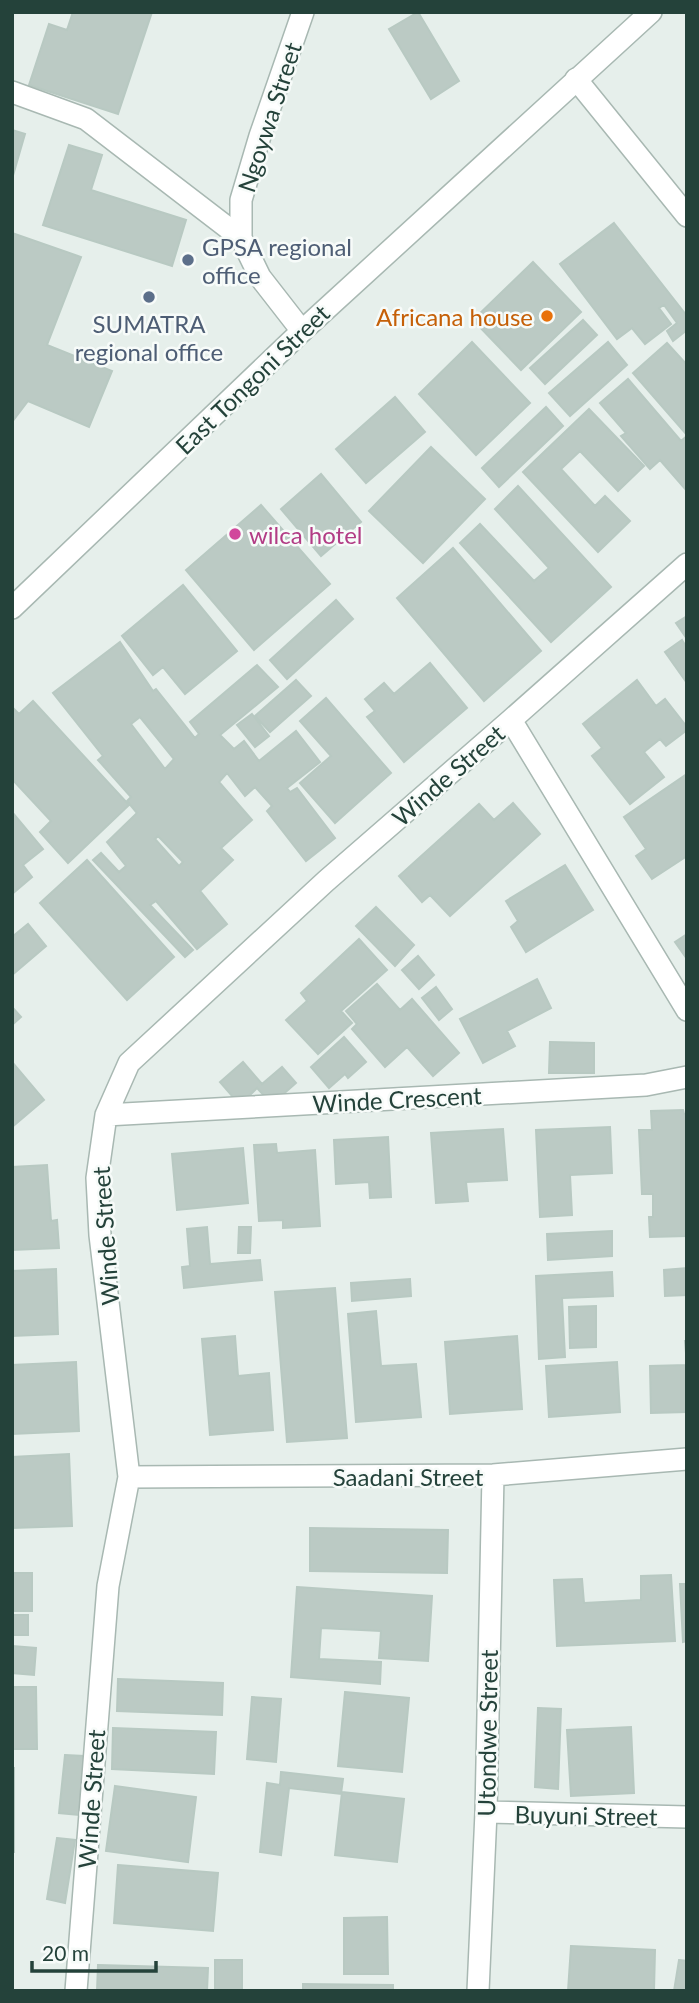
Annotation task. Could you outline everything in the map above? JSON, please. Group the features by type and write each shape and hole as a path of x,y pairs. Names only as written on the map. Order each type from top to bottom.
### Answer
{"street":[{"name":"Ngoywa Street","path":"302,331 260,277 241,238 241,200 303,12"},
{"name":"East Tongoni Street","path":"12,608 302,331 651,12"},
{"path":"576,79 687,216"},
{"path":"12,92 86,119 241,238"},
{"name":"Winde Street","path":"76,1991 108,1586 129,1477 100,1235 97,1178 106,1115 128,1063 326,881 687,564"},
{"path":"511,720 687,1010"},
{"name":"Winde Crescent","path":"106,1115 646,1085 687,1077"},
{"name":"Saadani Street","path":"129,1477 493,1475 687,1459"},
{"name":"Utondwe Street","path":"478,1991 486,1812 493,1475"},
{"name":"Buyuni Street","path":"486,1812 687,1817"}],"building":[{"path":"73,12 152,12 118,114 29,85 49,24 67,30"},
{"path":"418,12 459,81 431,99 389,29"},
{"path":"12,130 25,134 12,179"},
{"path":"69,145 102,155 91,190 186,220 172,266 43,225"},
{"path":"614,223 687,316 687,330 673,341 667,331 677,323 664,305 659,308 671,324 645,344 632,328 617,339 560,264"},
{"path":"12,233 81,257 47,345 112,371 89,427 28,401 12,422"},
{"path":"533,262 581,312 521,370 473,320"},
{"path":"583,320 597,335 545,384 530,368"},
{"path":"472,342 530,403 476,455 419,394"},
{"path":"608,342 627,365 570,416 549,393"},
{"path":"667,343 687,365 687,435 633,373"},
{"path":"628,379 681,441 687,436 687,491 660,460 650,469 621,436 626,433 600,403"},
{"path":"395,397 425,432 366,483 336,449"},
{"path":"546,407 563,426 499,487 482,468"},
{"path":"589,409 644,466 618,491 580,451 561,469 595,506 605,496 630,521 598,552 523,472"},
{"path":"431,447 485,499 423,563 369,511"},
{"path":"321,474 361,522 321,556 281,509"},
{"path":"518,486 611,587 551,642 460,543 480,524 534,581 549,568 495,509"},
{"path":"261,505 330,584 254,650 186,570"},
{"path":"453,548 541,651 484,701 397,598"},
{"path":"183,585 237,651 185,694 163,667 153,675 122,636"},
{"path":"336,600 353,619 287,679 270,660"},
{"path":"687,616 687,639 676,623"},
{"path":"682,640 687,648 687,683 665,652"},
{"path":"120,642 153,691 156,689 195,738 199,734 190,722 257,665 278,687 220,735 234,749 244,741 259,761 296,731 320,762 287,788 290,792 297,788 335,838 306,861 267,811 272,806 255,787 245,796 227,773 219,782 252,820 221,848 233,860 200,891 227,924 197,949 156,901 150,905 193,950 185,957 93,860 101,853 119,872 126,866 107,842 137,813 127,801 131,797 98,760 103,756 53,693","holes":["140,717 174,759 165,769 131,724","158,836 183,862 179,866 155,839"]},
{"path":"430,663 467,708 404,762 367,717 375,711 365,699 384,683 394,694"},
{"path":"296,680 311,696 270,732 255,716"},
{"path":"637,680 656,706 665,699 687,730 666,746 660,739 644,752 664,777 630,804 592,756 602,748 583,724"},
{"path":"326,698 391,773 335,823 300,783 331,756 300,721"},
{"path":"33,701 129,805 68,863 40,832 51,821 12,779 12,707 19,714"},
{"path":"252,714 269,736 255,747 237,725"},
{"path":"687,774 687,856 652,879 636,856 646,849 624,817"},
{"path":"513,803 540,834 450,916 430,895 422,902 399,876 479,804 494,820"},
{"path":"12,812 43,849 23,865 32,877 12,894"},
{"path":"87,860 174,957 127,1000 40,903"},
{"path":"565,865 593,910 526,952 511,927 518,921 506,901"},
{"path":"376,907 414,945 395,966 356,926"},
{"path":"28,924 46,946 12,975 12,937"},
{"path":"687,934 687,959 675,942"},
{"path":"359,939 387,970 341,1011 352,1023 318,1054 286,1020 307,1001 301,993"},
{"path":"418,956 434,975 419,989 402,970"},
{"path":"537,979 551,1008 507,1031 515,1046 483,1063 460,1019"},
{"path":"377,984 400,1010 412,999 459,1053 433,1076 407,1047 385,1067 352,1029 357,1024 346,1011"},
{"path":"436,987 452,1009 439,1020 422,998"},
{"path":"12,1007 21,1017 12,1025"},
{"path":"344,1037 366,1062 348,1078 345,1074 329,1088 311,1067"},
{"path":"550,1042 594,1043 594,1073 549,1073"},
{"path":"12,1062 44,1100 12,1127"},
{"path":"243,1062 262,1084 282,1067 296,1083 272,1104 257,1088 240,1105 220,1082"},
{"path":"683,1110 684,1114 687,1114 687,1236 650,1237 649,1217 653,1217 653,1194 642,1194 639,1130 652,1130 651,1111"},
{"path":"610,1127 612,1173 570,1175 572,1215 540,1217 536,1130"},
{"path":"503,1129 507,1180 466,1182 468,1201 436,1203 431,1133"},
{"path":"388,1137 391,1197 370,1198 369,1182 336,1184 334,1140"},
{"path":"276,1144 277,1153 315,1150 320,1226 283,1228 283,1220 259,1221 254,1145"},
{"path":"243,1148 248,1203 177,1210 172,1154"},
{"path":"47,1165 51,1221 57,1220 59,1248 12,1250 12,1167"},
{"path":"207,1227 210,1264 260,1260 262,1280 184,1288 182,1267 190,1266 187,1229"},
{"path":"239,1227 251,1227 250,1253 238,1253"},
{"path":"612,1231 612,1256 548,1260 547,1234"},
{"path":"687,1268 687,1295 665,1296 664,1270"},
{"path":"56,1269 58,1334 12,1336 12,1271"},
{"path":"612,1272 613,1296 562,1298 565,1357 539,1359 536,1276"},
{"path":"410,1279 411,1296 352,1301 351,1283"},
{"path":"335,1288 347,1438 287,1442 275,1292"},
{"path":"596,1306 596,1347 570,1348 569,1307"},
{"path":"376,1311 381,1366 416,1364 421,1417 356,1422 348,1314"},
{"path":"235,1336 238,1376 269,1373 273,1430 210,1435 202,1339"},
{"path":"517,1336 522,1409 450,1414 445,1342"},
{"path":"76,1362 79,1431 12,1434 12,1365"},
{"path":"617,1362 620,1412 549,1417 546,1366"},
{"path":"687,1365 687,1412 651,1413 650,1366"},
{"path":"69,1454 72,1526 12,1528 12,1457"},
{"path":"310,1528 448,1530 447,1573 310,1571"},
{"path":"12,1573 32,1573 32,1611 12,1611"},
{"path":"671,1575 675,1641 557,1646 554,1580 582,1579 584,1603 641,1600 641,1576"},
{"path":"680,1584 687,1584 687,1641 683,1642"},
{"path":"297,1587 432,1596 428,1661 379,1658 381,1631 321,1628 319,1659 381,1662 380,1684 291,1677"},
{"path":"12,1615 28,1615 28,1635 12,1635"},
{"path":"12,1646 36,1648 34,1675 12,1673"},
{"path":"118,1679 223,1683 222,1715 117,1711"},
{"path":"12,1687 36,1687 37,1749 12,1749"},
{"path":"345,1692 409,1698 402,1772 338,1766"},
{"path":"252,1697 281,1699 276,1762 247,1759"},
{"path":"538,1708 561,1709 558,1789 535,1787"},
{"path":"631,1727 634,1793 571,1796 567,1730"},
{"path":"113,1728 216,1732 214,1774 112,1769"},
{"path":"65,1755 84,1756 79,1815 59,1813"},
{"path":"14,1768 14,1852 12,1852"},
{"path":"281,1772 343,1779 341,1794 289,1788 281,1855 260,1852 267,1783 280,1785"},
{"path":"115,1786 196,1797 188,1862 106,1851"},
{"path":"342,1792 404,1799 397,1862 335,1855"},
{"path":"57,1838 75,1840 65,1903 47,1899"},
{"path":"118,1865 218,1873 213,1931 114,1923"},
{"path":"387,1917 388,1974 344,1974 344,1918"},
{"path":"571,1946 655,1950 654,1991 568,1991"},
{"path":"215,1960 242,1960 242,1991 215,1991"},
{"path":"679,1960 687,1961 687,1991 674,1991"},
{"path":"98,1965 208,1968 207,1991 97,1991"},
{"path":"303,1984 393,1985 393,1991 303,1991"}],"place":[{"name":"GPSA regional office","path":"188,260"},
{"name":"SUMATRA regional office","path":"149,297"},
{"name":"Africana house","path":"547,316"},
{"name":"wilca hotel","path":"235,534"}]}
